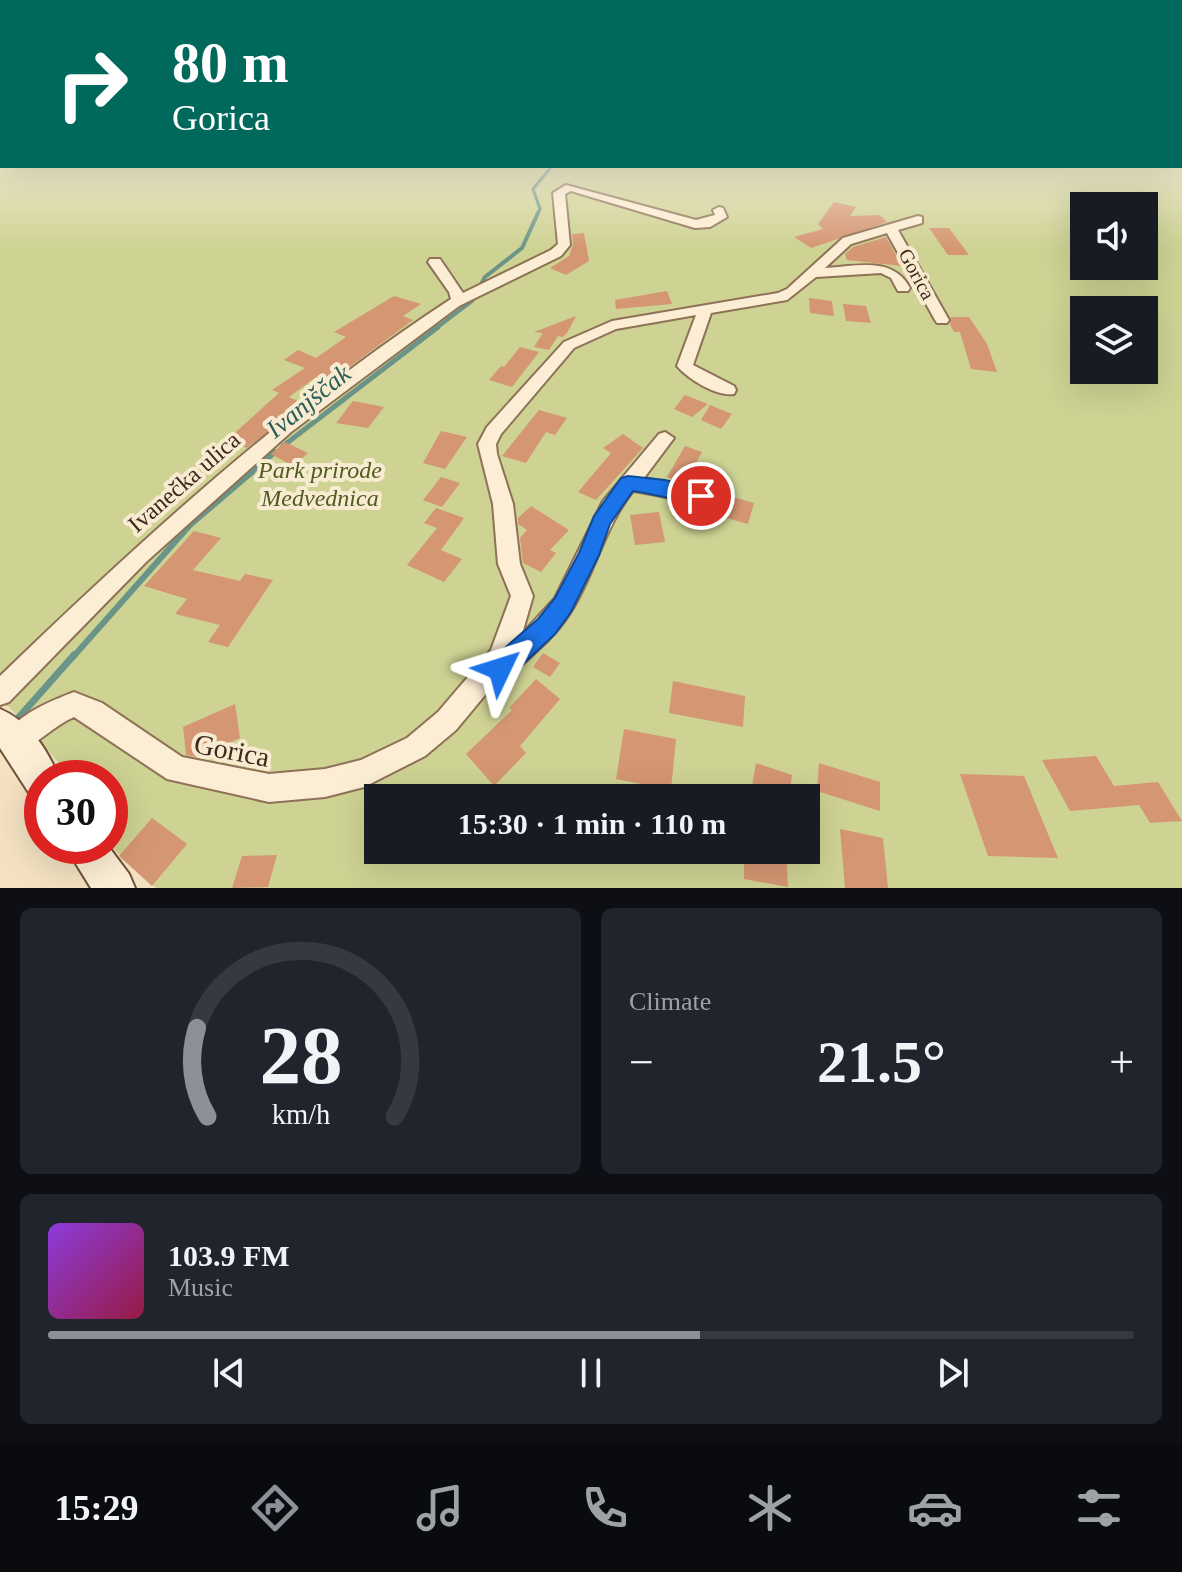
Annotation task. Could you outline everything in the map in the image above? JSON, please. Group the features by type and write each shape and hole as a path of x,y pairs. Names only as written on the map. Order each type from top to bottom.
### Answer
{"main road":[{"path":"9,733 28,760"},
{"path":"97,864 115,888"}],"street":[{"name":"Ivanečka ulica","path":"0,693 139,556 285,428 461,299 556,253 564,245 559,193 564,189 570,187 695,224 706,224 721,217 719,210"},
{"name":"Gorica","path":"9,733 74,704 93,712 177,769 269,788 325,783 364,773 416,747 447,721 481,684 500,658 516,620 522,596 507,555 503,504 487,444 493,431 551,361 585,335 648,317 782,297 847,241 918,220"},
{"name":"Gorica","path":"890,229 897,236 942,320"},
{"path":"435,262 461,299"},
{"name":"Gorica","path":"811,273 883,269 897,276 903,288"},
{"path":"705,309 703,322 691,344 685,366 728,390"},
{"name":"Gorica","path":"481,684 519,654 563,605 589,555 601,521 665,438"},
{"path":"628,483 665,487 701,496"}],"green space":[{"name":"Park prirode Medvednica","path":"0,168 1182,168 1182,888 156,888 128,862 128,760 56,760 9,707 0,704"}],"building":[{"path":"834,202 856,207 850,216 880,215 887,222 811,248 794,237 823,229 818,224"},
{"path":"929,228 949,228 969,255 948,255"},
{"path":"584,233 589,261 566,275 550,268 569,256 573,245 572,234"},
{"path":"886,237 902,266 847,260 845,254 853,247"},
{"path":"667,291 672,304 616,309 615,300"},
{"path":"394,296 421,304 403,316 413,320 333,379 320,374 289,397 272,390 305,368 284,360 298,350 316,358 346,337 334,332"},
{"path":"809,298 832,301 834,316 810,313"},
{"path":"843,304 866,306 871,323 846,321"},
{"path":"576,316 567,333 563,337 558,336 549,350 534,347 543,333 534,332"},
{"path":"951,317 969,317 987,344 997,372 971,369 960,332 954,332 950,324"},
{"path":"520,347 539,352 512,387 489,380 501,366 504,367"},
{"path":"279,393 303,403 247,448 227,440"},
{"path":"685,395 708,404 692,417 674,409"},
{"path":"353,401 384,407 368,428 336,423"},
{"path":"710,405 732,414 721,429 701,420"},
{"path":"539,410 567,418 555,435 546,432 526,463 502,456"},
{"path":"441,431 467,437 445,469 423,463"},
{"path":"623,434 643,448 596,500 578,492 611,453 603,448"},
{"path":"285,442 308,453 293,466 271,454"},
{"path":"685,446 702,452 685,483 667,477"},
{"path":"441,477 460,483 442,507 423,500"},
{"path":"716,492 754,503 748,524 709,513"},
{"path":"531,506 569,530 550,550 556,553 541,572 523,563 520,538 527,530 518,524 518,518"},
{"path":"436,508 464,518 441,550 462,559 444,582 407,565 437,528 424,523"},
{"path":"659,512 665,542 635,545 630,515"},
{"path":"194,531 221,538 193,570 240,581 245,574 273,580 228,647 208,642 220,625 175,614 187,599 144,586"},
{"path":"543,653 560,663 550,677 533,667"},
{"path":"536,679 560,699 520,746 526,753 496,784 492,784 466,754 512,710 509,708"},
{"path":"673,681 745,696 743,727 669,713"},
{"path":"235,704 240,738 198,757 186,755 183,727"},
{"path":"624,729 676,739 672,784 641,784 616,779"},
{"path":"1096,756 1114,786 1158,782 1182,821 1150,823 1139,805 1070,811 1042,760"},
{"path":"756,763 792,775 791,784 752,784"},
{"path":"819,763 880,782 880,811 820,792"},
{"path":"960,774 1024,776 1058,858 988,856"},
{"path":"152,818 187,844 152,886 128,864 128,846"},
{"path":"840,829 883,838 888,888 845,888"},
{"path":"277,855 268,887 232,888 242,856"},
{"path":"744,864 787,864 788,887 744,879"}],"waterway":[{"name":"Ivanjščak","path":"538,213 540,209 533,189 550,168"},
{"name":"Ivanjščak","path":"435,329 472,301 485,277 522,248 538,213"},
{"name":"Ivanjščak","path":"283,446 438,327"},
{"name":"Ivanjščak","path":"250,474 275,452"},
{"name":"Ivanjščak","path":"73,657 190,525 252,472"},
{"name":"Ivanjščak","path":"13,724 74,655"}],"route":[{"path":"500,669 547,626 563,605 589,555 601,521 628,483 665,487 701,496"}]}
